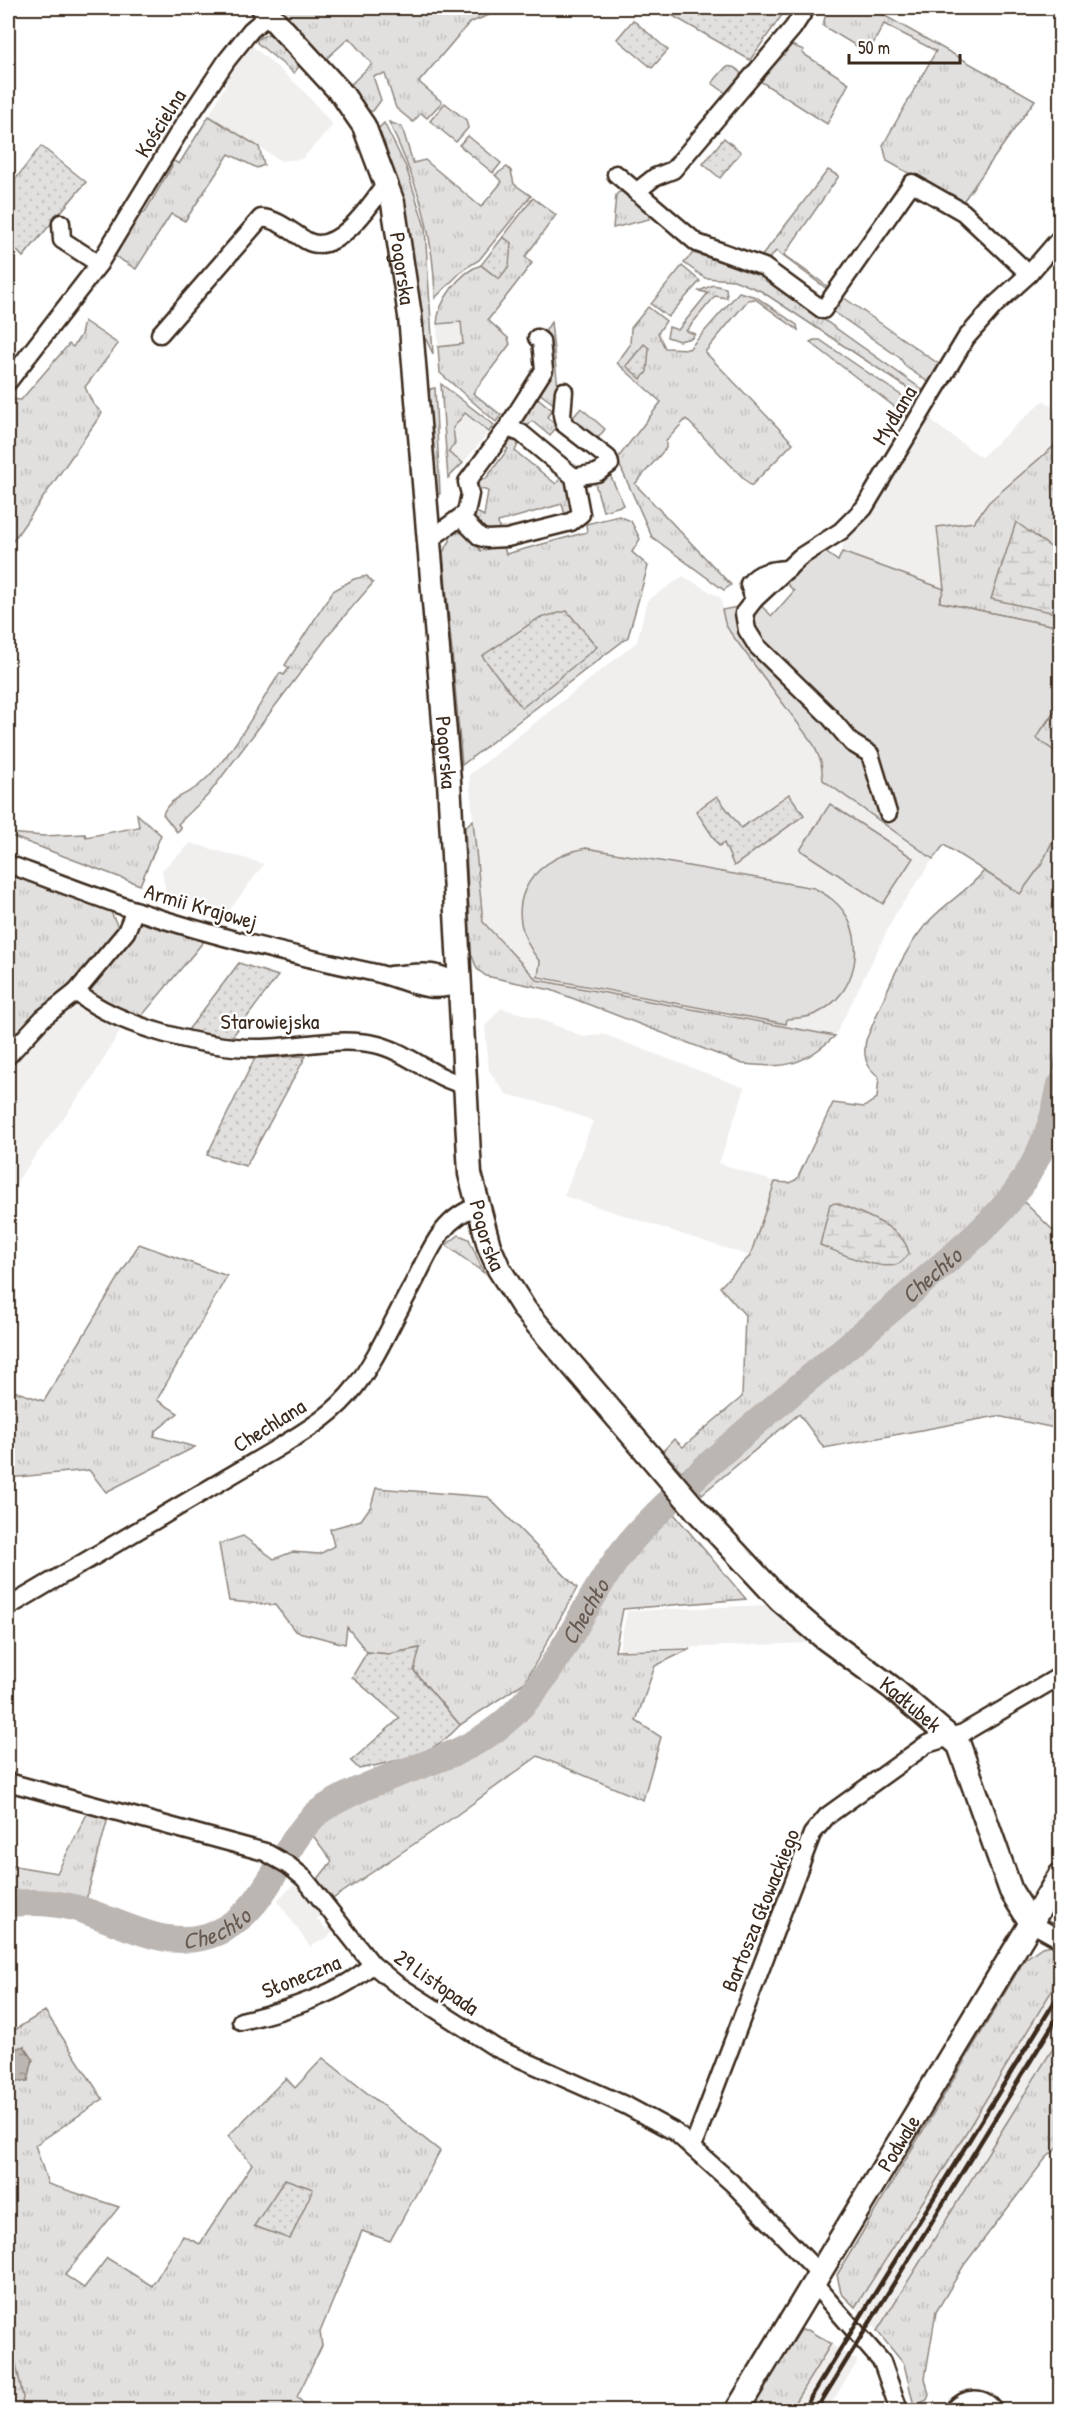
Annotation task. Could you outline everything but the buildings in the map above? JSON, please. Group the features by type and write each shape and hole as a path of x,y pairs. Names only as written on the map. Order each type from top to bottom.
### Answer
{"street":[{"path":"636,192 655,177 673,170 793,28 806,8"},
{"name":"Pogorska","path":"266,11 342,94 364,126 387,182 398,231 410,316 451,809 470,1174 486,1235 499,1269 525,1310 697,1511"},
{"name":"Kościelna","path":"8,382 99,264 179,132 227,60 266,11"},
{"path":"616,174 697,243 764,267 824,310 912,183 963,212 1029,274"},
{"path":"160,334 261,218 281,224 309,242 326,245 340,237 387,182"},
{"path":"61,223 62,240 99,264"},
{"name":"Mydlana","path":"888,813 870,754 852,743 830,716 757,646 747,630 744,614 754,600 749,584 754,577 768,570 788,569 800,557 841,531 864,508 966,338 995,304 1029,274 1060,238"},
{"path":"429,540 462,519 467,511 467,482 472,472 507,428 544,370 541,342 537,338"},
{"path":"564,391 562,415 564,424 608,458 610,464 597,473 574,477"},
{"path":"462,519 480,537 487,539 507,538 571,522 581,514 574,477 521,433 507,428"},
{"name":"Armii Krajowej","path":"8,864 135,910 279,951 386,975 430,972 444,974 459,984"},
{"path":"8,1056 42,1018 76,992 126,932 135,910"},
{"name":"Starowiejska","path":"76,992 94,1007 177,1037 222,1047 260,1048 347,1042 374,1044 410,1058 439,1077 465,1085"},
{"name":"Chechlana","path":"8,1607 276,1449 317,1423 339,1405 369,1365 438,1236 458,1216 478,1206"},
{"name":"Kadłubek","path":"697,1511 797,1615 891,1687 960,1745 1011,1891 1031,1923 1060,1939"},
{"name":"Bartosza Głowackiego","path":"693,2146 812,1834 827,1816 927,1744 951,1737 1010,1707 1060,1676"},
{"name":"29 Listopada","path":"8,1782 265,1852 288,1865 307,1881 372,1964 431,2009 496,2048 627,2106 675,2132 693,2146 817,2279 882,2362 899,2410"},
{"name":"Podwale","path":"737,2410 1060,1875"},
{"name":"Słoneczna","path":"241,2021 315,1998 362,1975 372,1964"},
{"path":"887,2410 890,2384"},
{"path":"954,2410 963,2402 974,2399 985,2402 994,2410"}],"shaded area":[{"path":"248,42 302,89 333,125 302,159 281,161 209,116"},
{"path":"461,321 463,345 438,347 437,324"},
{"path":"1044,400 1060,414 1060,441 989,502 974,522 938,527 944,589 842,552 843,540 869,511 929,412 934,423 981,457"},
{"path":"465,413 489,432 463,463 448,452 455,443 453,428"},
{"path":"683,576 721,598 725,623 814,745 821,762 823,780 933,859 895,915 835,1036 537,980 483,922 469,775 637,642 647,601"},
{"path":"191,843 264,864 229,911 166,894 162,870"},
{"path":"66,998 122,1027 92,1079 8,1193 8,1063"},
{"path":"501,1008 537,1018 584,1037 603,1034 745,1088 719,1163 775,1182 750,1256 564,1196 593,1121 553,1106 506,1094 489,1071 485,1026"},
{"path":"766,1605 812,1643 619,1650 627,1611"},
{"path":"1060,1773 1060,1830 1048,1825"},
{"path":"297,1882 319,1906 321,1915 317,1919 327,1930 331,1926 337,1927 328,1937 310,1947 277,1900"},
{"path":"1052,1945 1060,1952 1060,2037 877,2331 841,2293 837,2275 1025,1959 1042,1947"},
{"path":"801,2330 808,2330 858,2361 827,2410 749,2410"}],"green space":[{"path":"280,8 495,8 489,15 469,23 419,82 442,102 427,118 421,113 413,122 396,108 385,74 373,76 381,100 373,111 369,111 349,86 372,64 349,38 326,59"},
{"path":"659,8 787,8 750,60"},
{"path":"827,8 871,8 1035,100 962,203 887,161 883,145 936,51 884,24 868,53 823,26"},
{"path":"633,20 668,50 652,68 617,39"},
{"path":"268,34 273,36 300,65 294,73 257,43 257,39"},
{"path":"789,44 804,50 802,53 849,83 827,124 760,81"},
{"path":"726,67 737,69 743,80 731,97 712,83"},
{"path":"445,103 466,120 468,128 456,142 430,121"},
{"path":"209,116 259,147 264,165 257,168 229,154 185,221 171,214 136,269 113,255 136,215 145,212 172,166 170,159 179,164"},
{"path":"389,122 402,127 413,163 425,160 481,207 502,182 495,175 507,167 511,171 514,184 531,196 479,260 464,269 435,298 431,249 422,207"},
{"path":"384,123 406,167 425,227 433,354 419,325 410,232 402,199 376,131"},
{"path":"468,136 501,163 493,173 459,145"},
{"path":"724,138 741,152 720,178 703,164"},
{"path":"41,146 86,182 23,257 8,241 8,189"},
{"path":"828,170 839,176 784,255 834,291 818,302 827,289 776,251 768,260 761,257"},
{"path":"623,192 648,212 649,219 613,228 616,195"},
{"path":"533,198 556,215 525,257 532,263 488,320 508,338 510,344 473,393 501,415 496,422 440,373 438,347 463,344 461,322 437,324 438,315 451,288 473,269 481,265 499,279 511,243 503,237"},
{"path":"503,237 511,243 509,266 499,279 481,265"},
{"path":"693,253 758,273 927,393 915,393 761,291 734,280 705,278 684,263"},
{"path":"682,266 700,281 668,317 651,304"},
{"path":"713,285 726,288 727,298 715,296 686,331 695,334 692,338 679,341 667,337 669,327 678,330 708,293 699,291"},
{"path":"739,292 756,297 797,325 798,330 755,299 748,300 705,352 793,443 751,486 686,419 666,441 666,448 635,484 731,585 724,590 652,537 617,459 661,402 617,363 630,345 631,328 648,307 666,321 658,333 665,348 689,349"},
{"path":"840,295 943,367 934,386 906,367 900,358 830,309"},
{"path":"84,321 118,344 85,387 93,404 102,413 8,548 8,399 21,400 69,344 73,347 81,335"},
{"path":"551,322 559,398 555,405 535,390 550,362 546,330"},
{"path":"820,340 908,400 915,411 912,420 810,342"},
{"path":"644,344 649,348 647,372 641,379 626,366"},
{"path":"441,384 494,425 489,432 465,413 453,428 455,443 448,452 463,463 448,478"},
{"path":"435,388 440,494 431,496 425,417 430,389"},
{"path":"533,394 552,410 547,417 557,426 550,436 532,421 525,429 517,416"},
{"path":"581,408 605,429 595,442 570,421"},
{"path":"514,440 519,442 515,451 556,484 563,475 572,498 572,509 565,515 562,504 498,522 500,533 492,534 478,524 473,514 473,510 484,516 488,491 478,488 478,475 485,480 508,449 502,445"},
{"path":"1060,441 1060,627 939,602 944,589 937,527 974,522 989,502"},
{"path":"610,475 624,505 603,511 595,483 584,486 583,483"},
{"path":"619,516 631,521 640,539 632,552 648,566 628,637 462,765 443,552 450,541 450,534 466,531 481,551 503,544 506,554 587,532 586,524"},
{"path":"1016,522 1060,554 1060,614 991,599"},
{"path":"821,549 838,561 842,552 944,589 939,602 1060,627 1060,702 1036,738 1060,755 1060,825 1041,865 1020,894 944,845 933,859 823,780 821,762 814,745 730,632 722,610 758,603 772,616 794,591 786,583 786,578"},
{"path":"367,576 373,583 334,628 208,795 178,824 181,828 177,832 163,814 169,804 198,786 233,747 280,673 284,675 289,668 285,665 333,591 354,579"},
{"path":"567,611 597,647 522,708 482,656 539,618"},
{"path":"1060,706 1060,755 1035,738"},
{"path":"789,794 804,815 734,866 724,843 719,846 696,811 717,796 741,828"},
{"path":"830,804 913,858 883,904 800,850"},
{"path":"137,814 161,835 140,885 8,835 8,833 44,836 85,834 86,837 139,827"},
{"path":"473,820 483,922 537,980 835,1036 803,1060 771,1066 743,1064 551,990 486,976 477,969 471,953 465,827"},
{"path":"1060,825 1060,1031 1051,1089 1037,1144 1001,1199 706,1454 681,1471 663,1451 674,1439 683,1447 742,1397 745,1315 720,1287 750,1256 775,1182 790,1183 797,1179 833,1103 864,1107 877,1098 879,1077 866,1060 866,1040 891,982 914,940 930,920 984,871 1020,893 1041,865"},
{"path":"586,848 814,888 828,896 846,915 855,944 852,974 836,999 824,1009 810,1016 787,1019 786,1024 538,977 540,962 528,943 521,924 520,907 525,890 534,876 547,864 565,854"},
{"path":"8,870 110,910 118,927 112,935 114,937 69,992 8,1044"},
{"path":"142,921 204,941 141,1017 101,1004 90,996 88,988"},
{"path":"239,963 278,976 229,1041 207,1038 205,1034 185,1034"},
{"path":"306,1056 246,1166 207,1155 255,1058"},
{"path":"1022,1200 1060,1237 1060,1429 997,1416 824,1448 799,1414 702,1494 695,1486 731,1450 996,1230"},
{"path":"837,1203 891,1228 906,1244 909,1254 898,1264 890,1266 859,1260 820,1245 830,1204"},
{"path":"459,1235 469,1239 484,1273 446,1245"},
{"path":"139,1244 227,1276 157,1400 178,1413 156,1431 154,1436 195,1447 106,1492 89,1470 8,1478 8,1389 44,1401"},
{"path":"376,1488 488,1497 577,1588 525,1682 460,1725 414,1671 419,1648 389,1654 367,1652 347,1627 345,1644 295,1631 275,1605 229,1601 219,1544 243,1536 274,1559 292,1552 320,1554 334,1546 330,1529 361,1520 371,1506"},
{"path":"669,1508 746,1599 623,1609 615,1651 690,1649 655,1666 636,1721 661,1737 643,1800 538,1756 454,1817 328,1902 314,1884 332,1861 311,1833 318,1822 356,1797 468,1751 526,1712 633,1545"},
{"path":"420,1648 414,1671 460,1725 438,1745 426,1751 401,1760 359,1769 351,1761 400,1718 352,1677 367,1652 389,1654"},
{"path":"89,1810 109,1814 86,1900 24,1893 8,1898 8,1865 57,1873"},
{"path":"1052,1945 1060,1952 1060,1977 947,2164 855,2307 841,2293 837,2275 1025,1959 1042,1947"},
{"path":"45,2011 103,2099 35,2145 48,2184 119,2207 65,2275 84,2288 107,2258 152,2286 183,2236 200,2244 252,2164 228,2136 286,2078 295,2088 323,2058 440,2151 390,2241 362,2231 320,2332 322,2346 297,2397 310,2410 8,2410 8,2034"},
{"path":"1060,2037 1060,2146 1046,2158 964,2265 936,2312 925,2378 929,2395 927,2400 914,2406 904,2364 877,2331"},
{"path":"285,2179 313,2189 290,2239 254,2226"},
{"path":"8,2326 23,2397 21,2410 8,2410"},
{"path":"801,2330 808,2330 831,2344 790,2410 749,2410"}],"water":[{"path":"24,2046 33,2059 28,2081 11,2081 8,2077 10,2050"}],"waterway":[{"name":"Chechło","path":"8,1904 61,1905 165,1938 182,1940 200,1938 218,1932 249,1910 302,1830 321,1810 364,1787 465,1748 501,1725 523,1705 541,1682 604,1579 640,1531 706,1467 964,1246 1007,1203 1026,1177 1048,1133 1060,1086"},
{"path":"294,1841 300,1853"}],"railway":[{"path":"803,2410 1060,1993"},
{"path":"816,2410 1060,2013"}]}
